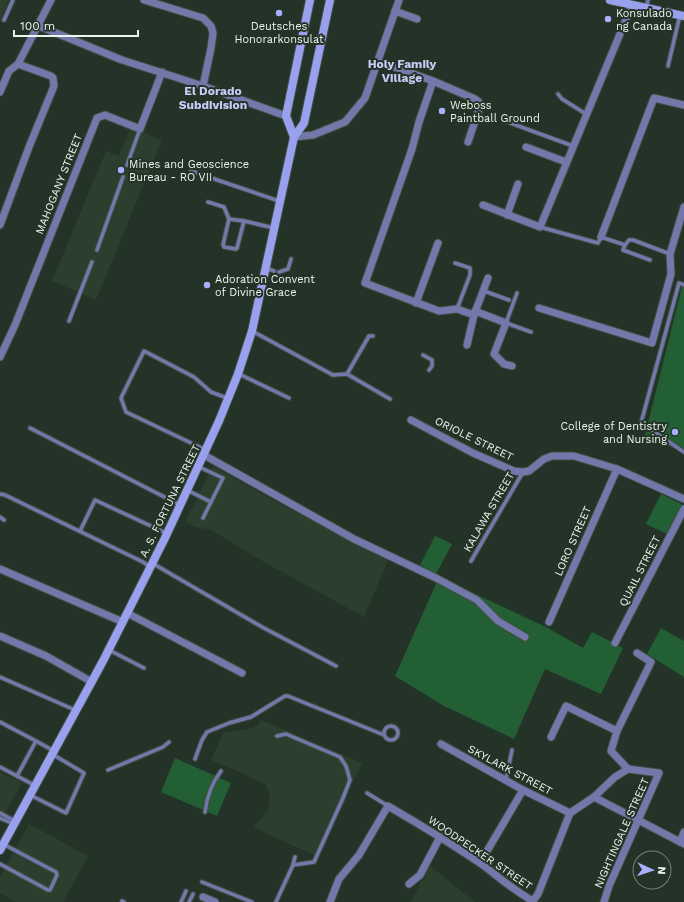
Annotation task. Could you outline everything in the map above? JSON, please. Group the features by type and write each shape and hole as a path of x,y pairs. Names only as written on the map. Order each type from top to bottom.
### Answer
{"main road":[{"path":"294,137 286,116 310,0"},
{"name":"A. S. FORTUNA STREET","path":"2,847 123,622 199,467 238,374 273,270 275,228 280,201 294,137 304,123 330,0"},
{"path":"602,0 612,0 632,5 647,4 682,16"}],"street":[{"path":"0,92 9,71 18,64 39,26 51,0"},
{"path":"144,0 203,18 210,26 213,34 203,86"},
{"path":"294,137 313,135 345,122 365,98 399,0"},
{"path":"483,205 540,227 632,5"},
{"path":"395,11 417,19"},
{"path":"39,26 122,60 162,72 286,116"},
{"path":"378,61 433,81 475,99 478,102 479,109 468,142"},
{"path":"0,225 29,147 54,86 53,78 51,76 18,64"},
{"path":"140,129 162,72"},
{"path":"433,81 419,122 412,149 365,283 439,311 456,309 475,313 506,323 494,354 504,364 512,366"},
{"path":"601,237 652,96 683,104 684,96"},
{"name":"MAHOGANY STREET","path":"0,357 18,318 97,118 105,115 140,129"},
{"path":"526,147 566,162"},
{"path":"507,215 518,184"},
{"path":"539,308 652,343 670,274 670,254 684,207"},
{"path":"416,303 438,243"},
{"path":"467,345 475,313 488,278"},
{"name":"ORIOLE STREET","path":"410,420 473,453 514,471 529,471 544,459 560,455 588,460 618,469 684,500"},
{"path":"205,453 354,540 436,578 477,600 498,621 525,636"},
{"name":"LORO STREET","path":"549,622 618,469"},
{"name":"QUAIL STREET","path":"615,643 684,509"},
{"path":"0,569 123,622"},
{"path":"127,613 242,673"},
{"path":"0,636 46,656 92,682"},
{"path":"570,813 594,798 615,777 628,769 611,750 617,731 651,662 637,653"},
{"path":"551,737 566,706 617,731"},
{"name":"SKYLARK STREET","path":"441,744 505,781 570,813"},
{"name":"NIGHTINGALE STREET","path":"604,902 609,886 660,773 628,769"},
{"path":"480,863 524,790"},
{"path":"594,798 682,843 684,832"},
{"path":"330,902 339,879 359,855 388,806"},
{"name":"WOODPECKER STREET","path":"388,806 480,863 533,902 538,894 570,813"},
{"path":"409,884 420,875 440,837"},
{"path":"203,897 215,902"}],"lane":[{"path":"4,20 13,0"},
{"path":"668,66 682,16"},
{"path":"558,94 562,99 586,114"},
{"path":"505,121 573,146"},
{"path":"127,165 140,129"},
{"path":"191,171 280,201"},
{"path":"97,250 123,177"},
{"path":"208,202 224,207 230,219 223,245 224,247 236,249 238,247 244,221"},
{"path":"230,219 275,228"},
{"path":"540,227 598,243 601,237 625,245"},
{"path":"650,260 623,250 625,245 629,240 633,240 670,254"},
{"path":"273,270 288,269 291,259"},
{"path":"68,321 92,262"},
{"path":"455,263 470,268 470,275 456,309"},
{"path":"684,285 679,283 641,423 684,452"},
{"path":"483,291 509,300"},
{"path":"517,294 506,323 531,332"},
{"path":"252,331 333,375 347,374 390,399"},
{"path":"347,374 369,336 373,336"},
{"path":"205,453 126,412 121,398 144,351 194,377 211,392 228,398"},
{"path":"423,355 432,360 432,366 429,370"},
{"path":"238,374 289,398"},
{"path":"30,428 180,505"},
{"path":"199,467 223,478 203,518"},
{"name":"KALAWA STREET","path":"471,561 523,472"},
{"path":"187,490 211,502"},
{"path":"0,494 6,495 151,565 262,627 336,666"},
{"path":"80,532 96,500 167,533"},
{"path":"0,517 4,520"},
{"path":"109,650 144,668"},
{"path":"0,677 76,711"},
{"path":"195,759 202,740 207,732 229,723 251,717 285,696 384,735 387,739 393,740 397,736 397,731 394,726 388,726 384,729 384,735"},
{"path":"0,722 36,741 84,773 66,813 30,795"},
{"path":"278,736 286,734 340,757 346,766 350,780 314,862 293,865"},
{"path":"17,776 36,741"},
{"path":"108,770 163,747 169,742"},
{"path":"505,781 512,750"},
{"path":"0,767 35,785"},
{"path":"205,812 207,795 214,780 221,771"},
{"name":"WOODPECKER STREET","path":"367,793 388,806"},
{"path":"0,813 14,823"},
{"path":"0,818 14,823"},
{"path":"0,864 48,890 50,890 57,875 56,872 2,847"},
{"path":"276,902 293,865 295,857"},
{"path":"202,882 252,902"},
{"path":"181,902 186,891"},
{"path":"189,902 193,894"}],"shaded area":[{"path":"0,0 9,0 0,21"},
{"path":"131,127 162,140 96,300 52,281 106,151 119,156"},
{"path":"213,466 260,493 388,560 364,617 255,557 211,530 195,527 185,522"},
{"path":"261,720 362,763 315,856 253,827 268,811 270,793 264,783 211,760 223,733 253,728 258,725"},
{"path":"0,772 22,783 3,817 0,816"},
{"path":"29,824 88,856 63,902 16,902 0,893 0,877"},
{"path":"429,865 475,902 411,902"}],"green space":[{"path":"682,287 684,287 684,453 645,435"},
{"path":"661,494 681,504 681,508 667,534 646,524"},
{"path":"435,536 452,544 436,574 420,565"},
{"path":"439,577 546,627 583,648 592,632 623,648 601,694 545,669 514,739 444,706 395,676"},
{"path":"661,628 684,641 684,677 647,654"},
{"path":"175,758 231,783 217,816 161,792"}],"place":[{"name":"Deutsches Honorarkonsulat","path":"279,13"},
{"name":"Konsulado ng Canada","path":"608,19"},
{"name":"Weboss Paintball Ground","path":"442,111"},
{"name":"Mines and Geoscience Bureau - RO VII","path":"121,170"},
{"name":"Adoration Convent of Divine Grace","path":"207,285"},
{"name":"College of Dentistry and Nursing","path":"675,432"}],"district":[{"name":"Holy Family Village","path":"402,71"},
{"name":"El Dorado Subdivision","path":"213,98"}]}
